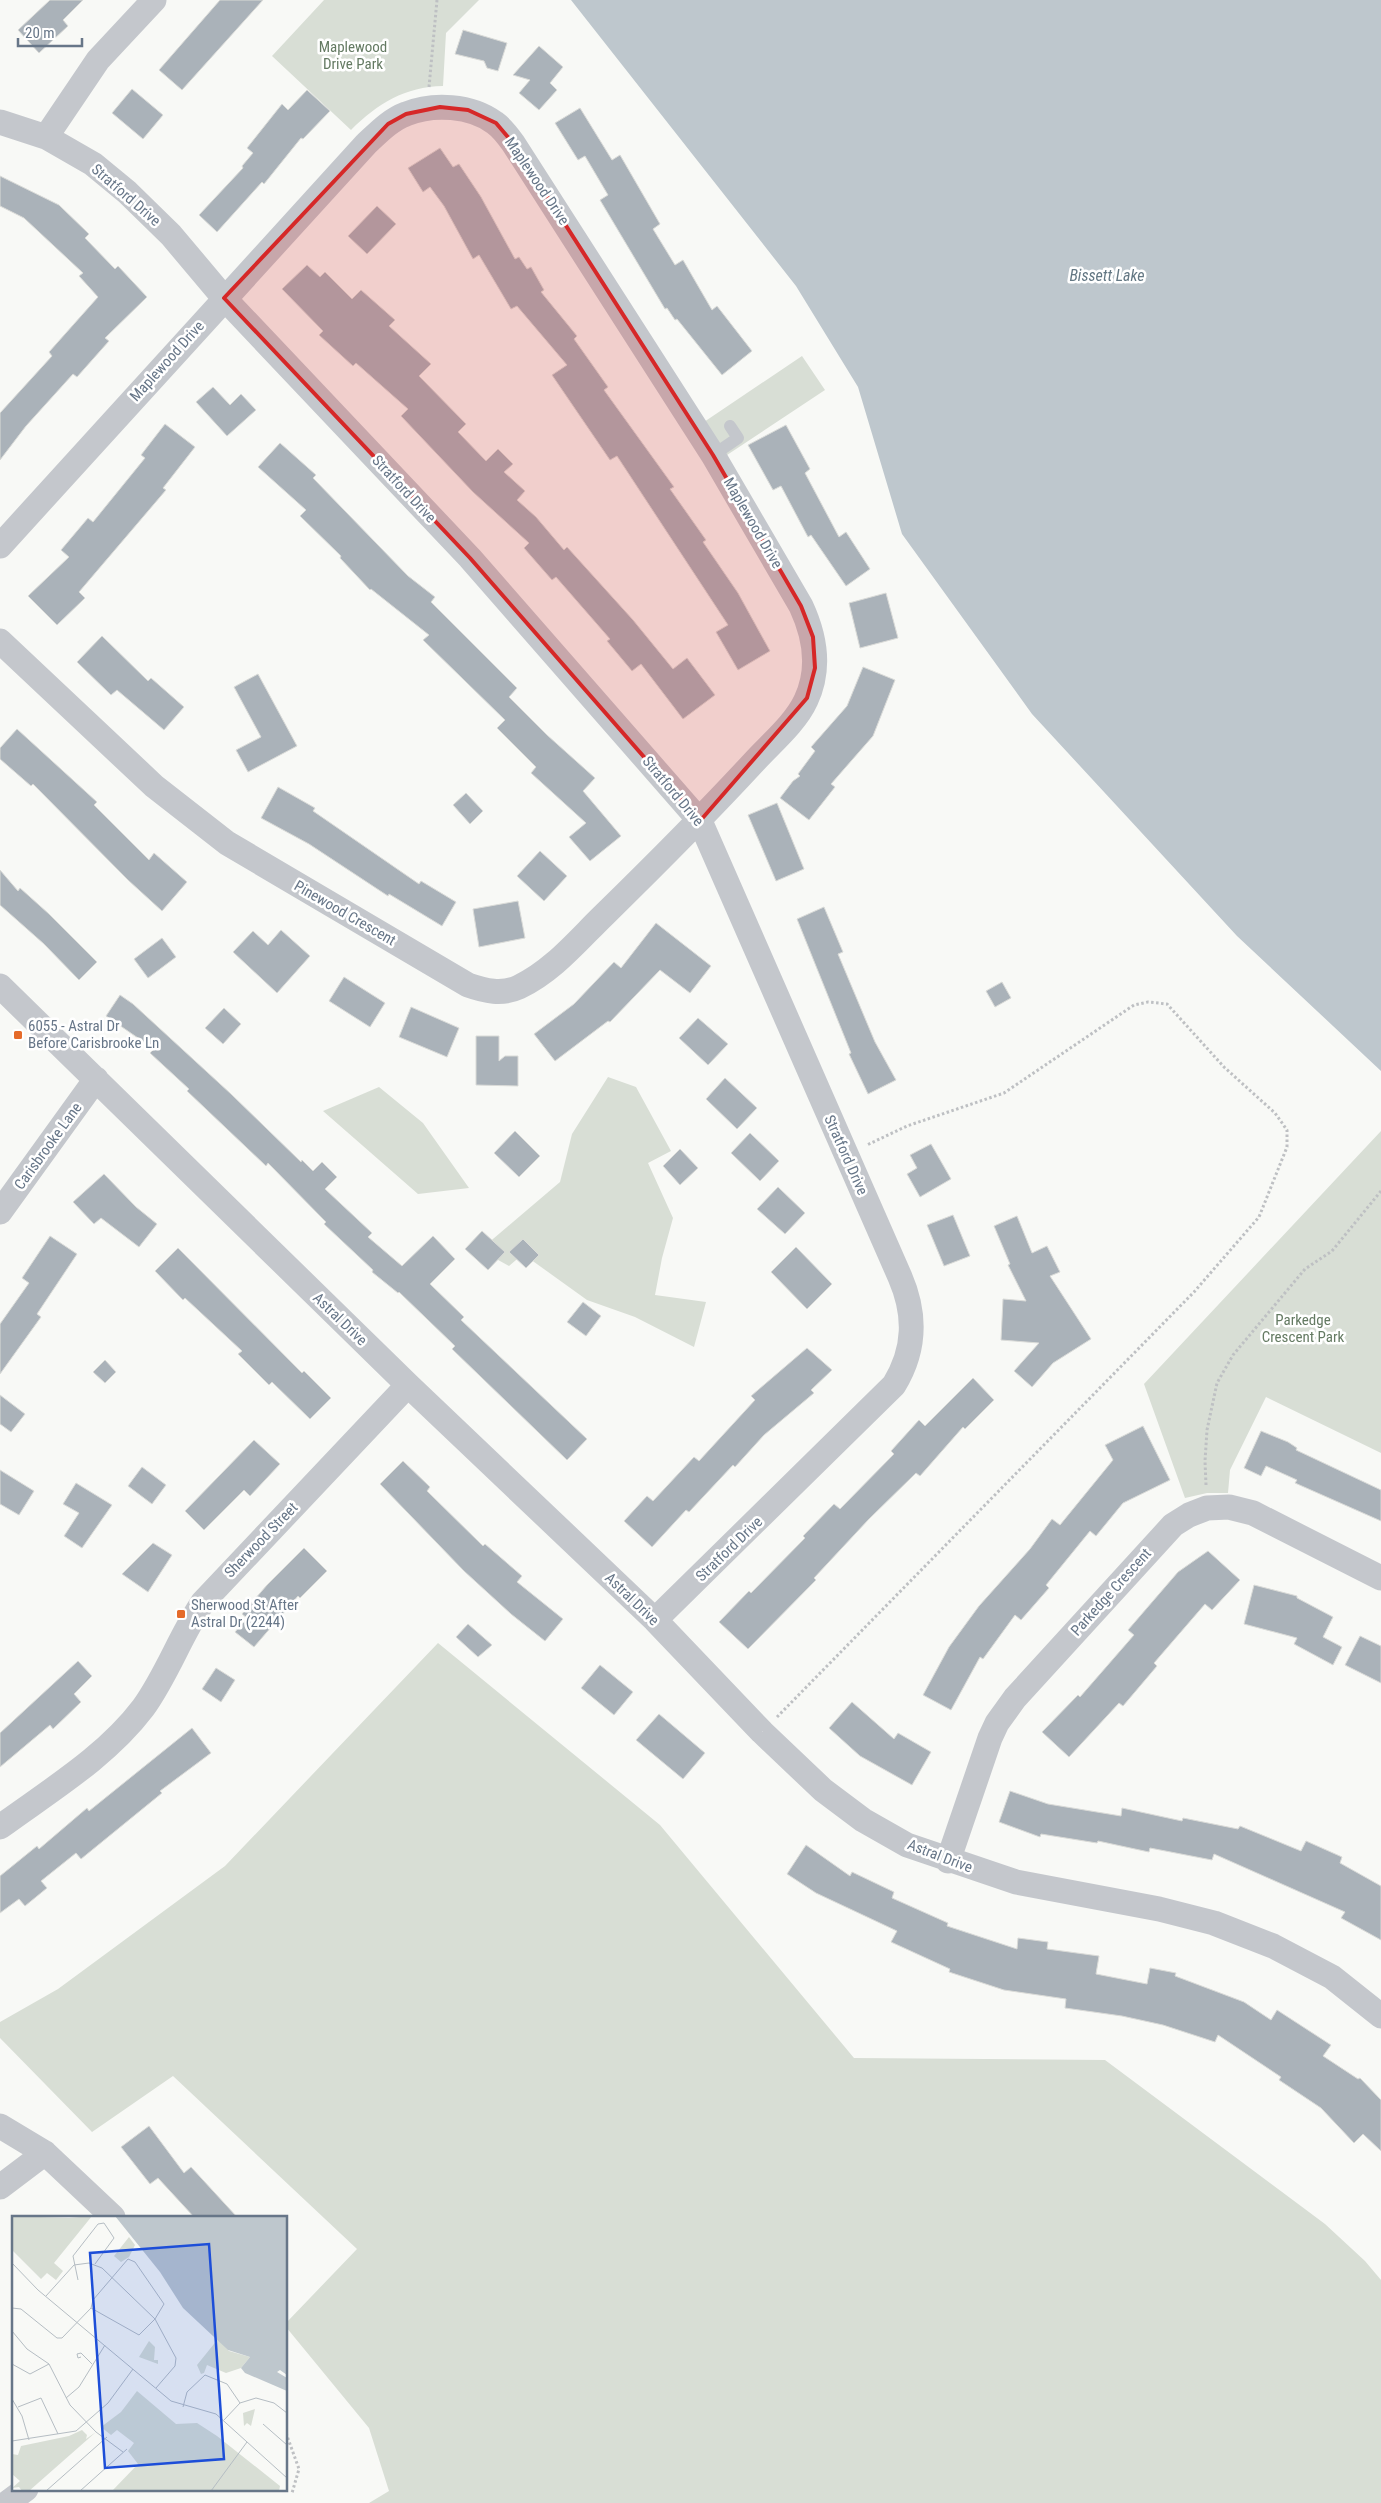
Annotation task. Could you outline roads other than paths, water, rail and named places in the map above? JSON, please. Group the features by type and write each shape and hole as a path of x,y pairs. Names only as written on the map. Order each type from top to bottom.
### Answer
{"street":[{"path":"46,138 98,60 154,0"},
{"name":"Maplewood Drive","path":"0,546 366,144 388,124 406,114 427,108 452,108 476,113 496,123 513,143 713,455 808,621 816,651 811,686 798,713 700,820"},
{"name":"Stratford Drive","path":"0,122 46,138 92,164 127,192 171,236 224,298 470,558 700,820 908,1297 912,1312 912,1337 905,1366 888,1393 655,1620"},
{"name":"Pinewood Crescent","path":"0,641 154,786 227,842 451,975 479,989 490,992 510,990 548,969 700,820"},
{"name":"Astral Drive","path":"0,986 408,1386 655,1620 762,1732 823,1790 864,1820 907,1845 948,1861 1016,1882 1159,1909 1214,1923 1273,1946 1332,1977 1381,2016"},
{"name":"Carisbrooke Lane","path":"0,1212 96,1080"},
{"name":"Sherwood Street","path":"0,1827 91,1760 137,1714 160,1680 188,1624 203,1602 408,1386"},
{"name":"Parkedge Crescent","path":"948,1861 997,1722 1154,1543 1182,1518 1208,1508 1229,1507 1253,1513 1381,1578"},
{"path":"0,2126 45,2153 112,2216"},
{"path":"0,2187 45,2153"},
{"path":"8,2503 25,2490"}],"lane":[{"path":"713,455 738,438 730,426"}],"water":[{"name":"Bissett Lake","path":"571,0 1381,0 1381,1071 1237,936 1032,714 902,534 858,387 796,286"}],"place":[{"name":"6055 - Astral Dr Before Carisbrooke Ln","path":"18,1035"},
{"name":"Sherwood St After Astral Dr (2244)","path":"181,1614"}],"park label":[{"name":"Maplewood Drive Park","path":"353,56"},
{"name":"Parkedge Crescent Park","path":"1303,1328"}]}
